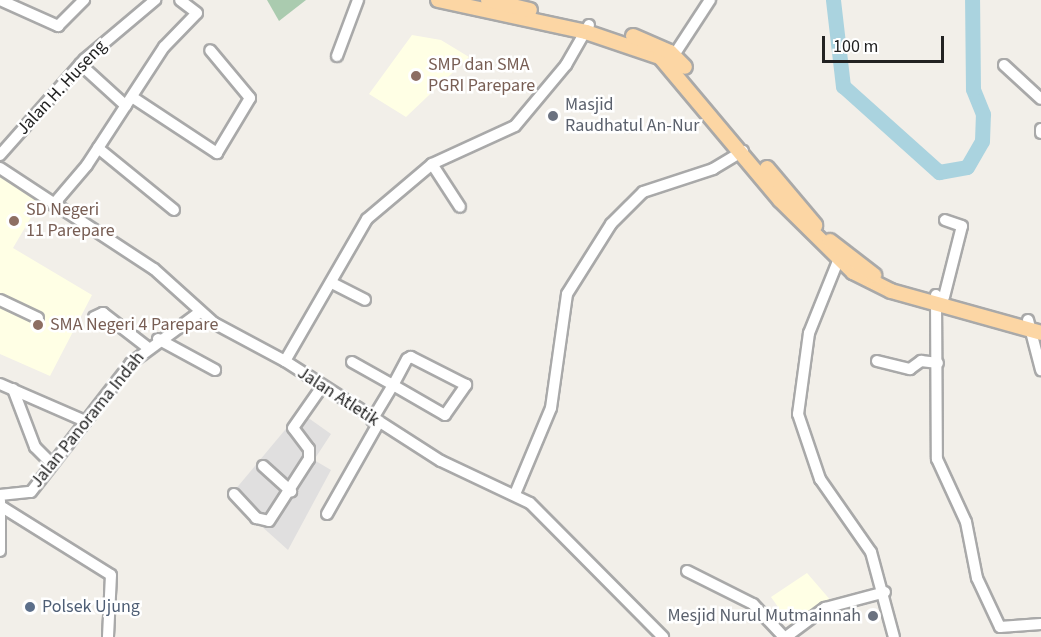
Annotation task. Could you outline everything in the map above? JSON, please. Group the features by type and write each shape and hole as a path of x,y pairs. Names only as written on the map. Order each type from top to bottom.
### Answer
{"main road":[{"path":"438,0 524,9"},
{"path":"486,0 587,28 646,50 670,63 776,187 856,263 890,284 1032,324 1041,333"},
{"path":"587,28 650,41 674,55 776,187 838,261 872,284 938,298"}],"street":[{"path":"0,0 14,3 60,26 84,0"},
{"name":"Jalan H. Huseng","path":"0,155 80,64 155,0"},
{"path":"53,205 98,148 164,48 197,13 180,0"},
{"path":"337,56 358,0"},
{"path":"674,55 710,0"},
{"path":"285,361 367,219 432,164 515,126 587,28"},
{"path":"80,64 129,101 217,153 250,98 210,50"},
{"path":"1004,65 1041,99"},
{"path":"98,148 174,210"},
{"path":"515,494 552,408 567,294 611,224 643,192 713,169 743,151"},
{"path":"432,164 460,207"},
{"name":"Jalan Atletik","path":"0,168 53,205 154,269 201,312 285,361 321,388 441,461 515,494 558,525 663,637"},
{"path":"945,220 962,226 938,298 935,448 966,522 977,578 1000,627 1041,624"},
{"path":"838,261 809,333 798,414 819,479 871,552 885,592 894,637"},
{"path":"332,283 365,300"},
{"path":"0,300 38,318"},
{"name":"Jalan Panorama Indah","path":"1,501 31,492 85,421 147,347 201,312"},
{"path":"94,316 103,313 147,347"},
{"path":"1032,324 1041,370"},
{"path":"158,339 215,370"},
{"path":"327,514 393,385 414,357 466,387 445,415 393,385 352,362"},
{"path":"877,360 910,369 921,361 938,363"},
{"path":"0,384 85,421"},
{"path":"234,494 256,518 266,521 291,491 310,452 293,428 321,388"},
{"path":"13,389 35,447 52,464"},
{"path":"263,466 291,491"},
{"path":"0,551 1,501"},
{"path":"1,501 111,575 108,637"},
{"path":"687,571 753,604 785,637 825,608 885,592"}],"shaded area":[{"path":"267,0 306,0 279,21"},
{"name":"SMP dan SMA PGRI Parepare","path":"412,35 441,40 469,57 406,117 369,94"},
{"name":"SMA Negeri 4 Parepare","path":"0,173 40,202 13,248 92,295 50,376 0,354"},
{"path":"300,412 331,434 314,460 331,470 288,550 229,497"},
{"path":"807,573 832,602 792,627 771,597"}],"waterway":[{"path":"833,0 843,86 939,172 967,167 982,141 983,114 973,89 972,0"}],"place":[{"name":"SMP dan SMA PGRI Parepare","path":"416,76"},
{"name":"Masjid Raudhatul An-Nur","path":"553,116"},
{"name":"SD Negeri 11 Parepare","path":"14,221"},
{"name":"SMA Negeri 4 Parepare","path":"38,325"},
{"name":"Polsek Ujung","path":"30,607"},
{"name":"Mesjid Nurul Mutmainnah","path":"873,616"}]}
